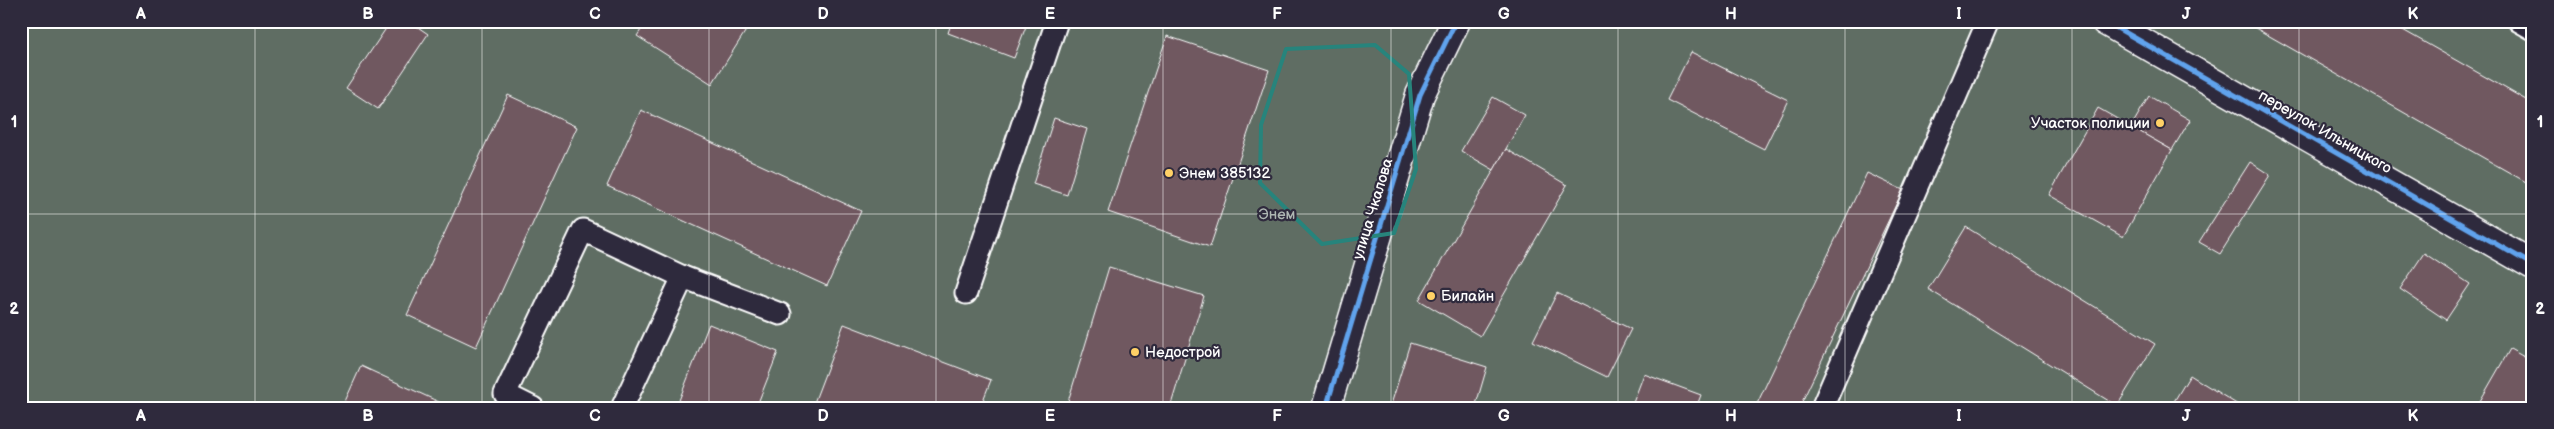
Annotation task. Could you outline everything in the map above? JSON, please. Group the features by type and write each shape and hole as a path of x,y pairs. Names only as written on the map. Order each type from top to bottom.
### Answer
{"street":[{"name":"улица Чкалова","path":"1326,408 1420,95 1456,21"},
{"name":"переулок Ильницкого","path":"2105,21 2533,265"}],"lane":[{"path":"966,293 1057,21"},
{"path":"1822,408 1988,21"},
{"path":"2519,21 2533,29"},
{"path":"533,408 505,394 584,230 683,277 780,314"},
{"path":"622,408 683,277"}],"highlighted area":[{"path":"1375,45 1409,74 1416,169 1394,233 1322,244 1260,183 1261,125 1286,49"}],"green space":[{"name":"Энем","path":"21,21 2533,21 2533,408 21,408"}],"building":[{"path":"391,21 409,21 428,34 378,109 346,88"},
{"path":"647,21 752,21 712,84 637,36"},
{"path":"952,21 1028,21 1014,58 948,33"},
{"path":"2243,21 2387,21 2533,104 2533,186"},
{"path":"1167,36 1269,70 1210,247 1108,212"},
{"path":"1691,52 1788,100 1764,149 1667,100"},
{"path":"508,95 577,127 476,347 407,315"},
{"name":"Участок полиции","path":"2149,96 2190,120 2172,150 2131,127"},
{"path":"1493,97 1525,115 1494,170 1461,151"},
{"path":"2098,108 2172,150 2123,237 2049,195"},
{"path":"641,110 861,211 827,286 607,186"},
{"path":"1054,118 1087,129 1067,195 1033,184"},
{"path":"1506,149 1567,185 1480,336 1419,300"},
{"path":"2250,162 2270,175 2220,254 2199,242"},
{"path":"1867,173 1903,190 1799,408 1755,408"},
{"path":"1966,227 2155,344 2117,406 1928,289"},
{"path":"2424,253 2470,284 2446,320 2400,289"},
{"name":"Недострой","path":"1109,267 1204,296 1170,408 1066,408"},
{"path":"1557,293 1631,329 1607,377 1533,341"},
{"path":"709,324 778,352 756,408 676,408"},
{"path":"844,324 991,380 980,408 812,408"},
{"path":"1410,343 1487,367 1475,408 1390,408"},
{"path":"2510,349 2533,362 2533,399 2528,408 2476,408"},
{"path":"361,366 452,408 342,408"},
{"path":"1644,374 1701,395 1696,408 1631,408"},
{"path":"2190,375 2243,408 2170,408"}],"cycle path":[{"path":"1326,408 1420,95 1456,21"},
{"path":"2105,21 2533,265"}],"place":[{"name":"Участок полиции","path":"2160,123"},
{"name":"Энем 385132","path":"1169,173"},
{"name":"Билайн","path":"1431,296"},
{"name":"Недострой","path":"1135,352"}]}
